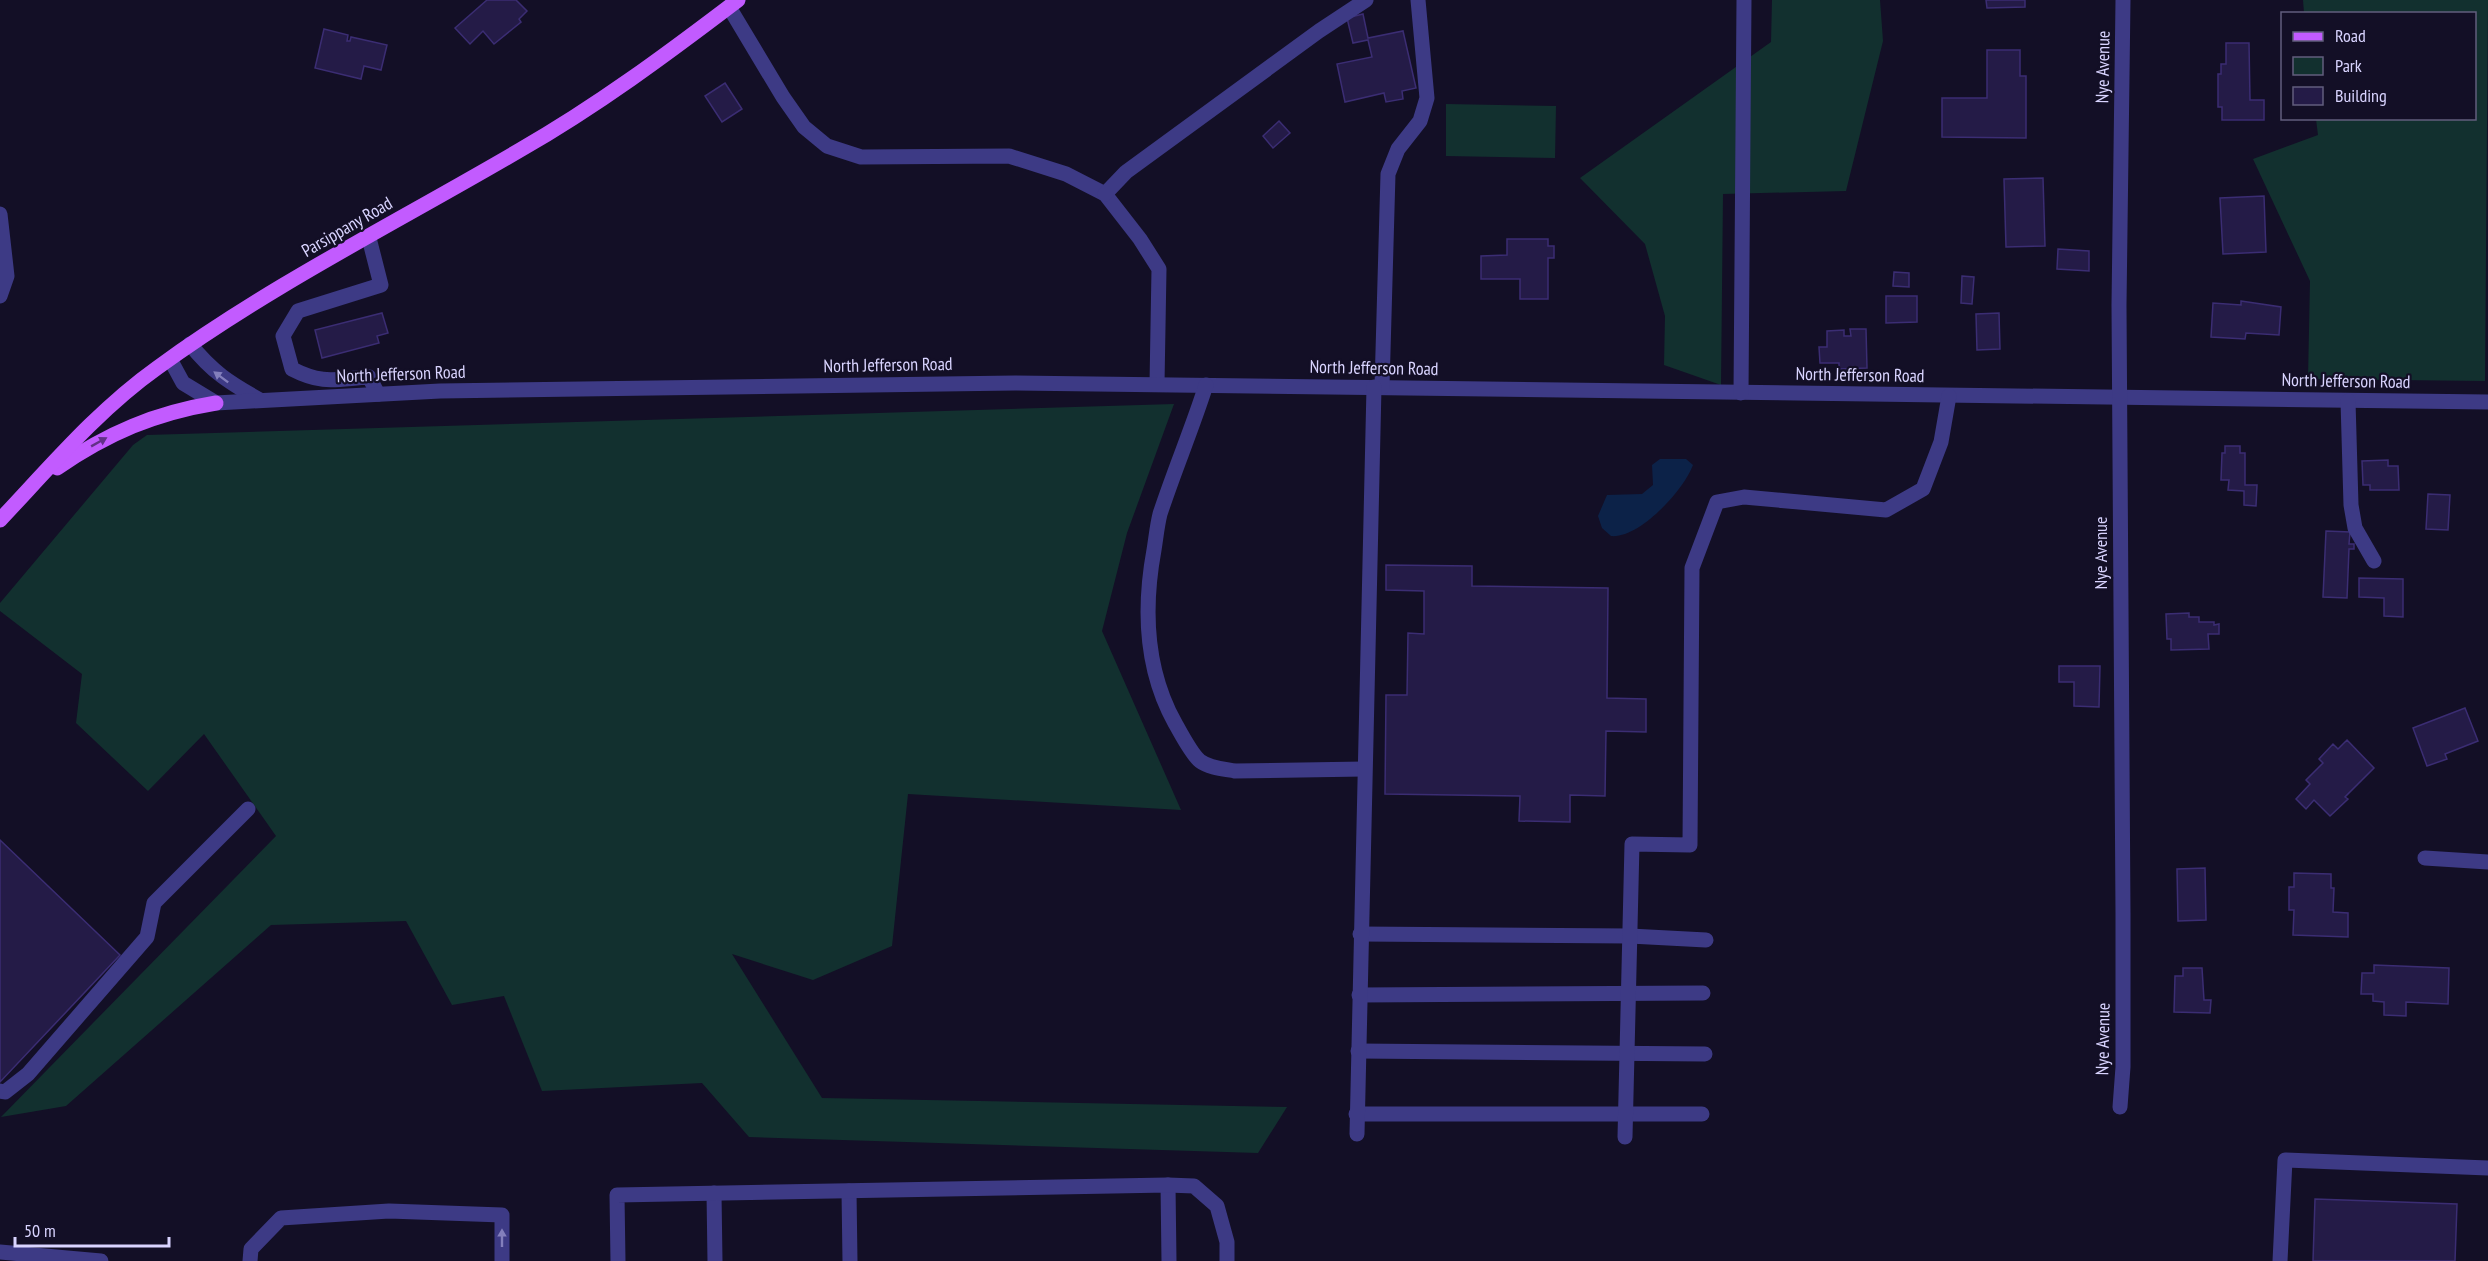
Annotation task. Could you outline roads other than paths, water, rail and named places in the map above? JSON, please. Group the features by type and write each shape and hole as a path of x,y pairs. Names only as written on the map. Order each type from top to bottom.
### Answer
{"main road":[{"name":"Parsippany Road","path":"0,520 100,414 190,344 233,315 523,149 627,83 733,3"},
{"path":"33,485 78,454 128,427 181,409 216,403"}],"street":[{"path":"1105,194 1126,172 1319,31 1366,0"},
{"path":"1357,1134 1364,769 1388,174 1398,149 1420,120 1427,98 1418,0"},
{"path":"1741,393 1744,0"},
{"name":"Nye Avenue","path":"2120,1107 2123,1067 2120,399 2123,0"},
{"path":"733,3 798,120 827,146 861,157 1009,156 1066,174 1105,194 1140,239 1159,269 1157,384"},
{"path":"0,214 7,276 0,296"},
{"path":"369,238 381,285 298,311 283,336 292,369 310,378 321,380 369,377 378,394"},
{"path":"190,344 206,365 224,380 260,400"},
{"path":"170,359 183,383 216,403"},
{"name":"North Jefferson Road","path":"216,403 378,394 635,387 1015,383 2488,402"},
{"path":"1206,385 1160,516 1151,566 1148,589 1148,635 1151,661 1161,694 1177,726 1200,761 1215,768 1234,771 1364,769"},
{"path":"1625,1137 1632,844 1690,845 1692,568 1717,502 1743,497 1886,510 1923,489 1941,441 1950,396"},
{"path":"2348,401 2351,505 2355,528 2374,561"},
{"path":"0,1091 4,1092 28,1074 147,936 154,903 248,809"},
{"path":"2425,858 2488,862"},
{"path":"1360,934 1630,936 1706,940"},
{"path":"1359,995 1703,993"},
{"path":"1358,1051 1705,1054"},
{"path":"1356,1114 1702,1114"},
{"path":"2280,1261 2285,1160 2488,1168"},
{"path":"1168,1185 1169,1261"},
{"path":"618,1261 617,1195 1168,1185 1194,1186 1217,1206 1227,1242 1227,1261"},
{"path":"849,1191 850,1261"},
{"path":"714,1193 715,1261"},
{"path":"250,1261 251,1249 281,1218 389,1211 502,1215 502,1261"},
{"path":"0,1252 101,1261"}],"water":[{"path":"1660,459 1686,459 1693,465 1680,487 1659,511 1634,530 1622,535 1611,536 1602,528 1598,516 1607,495 1642,494 1653,485 1652,465"}]}
